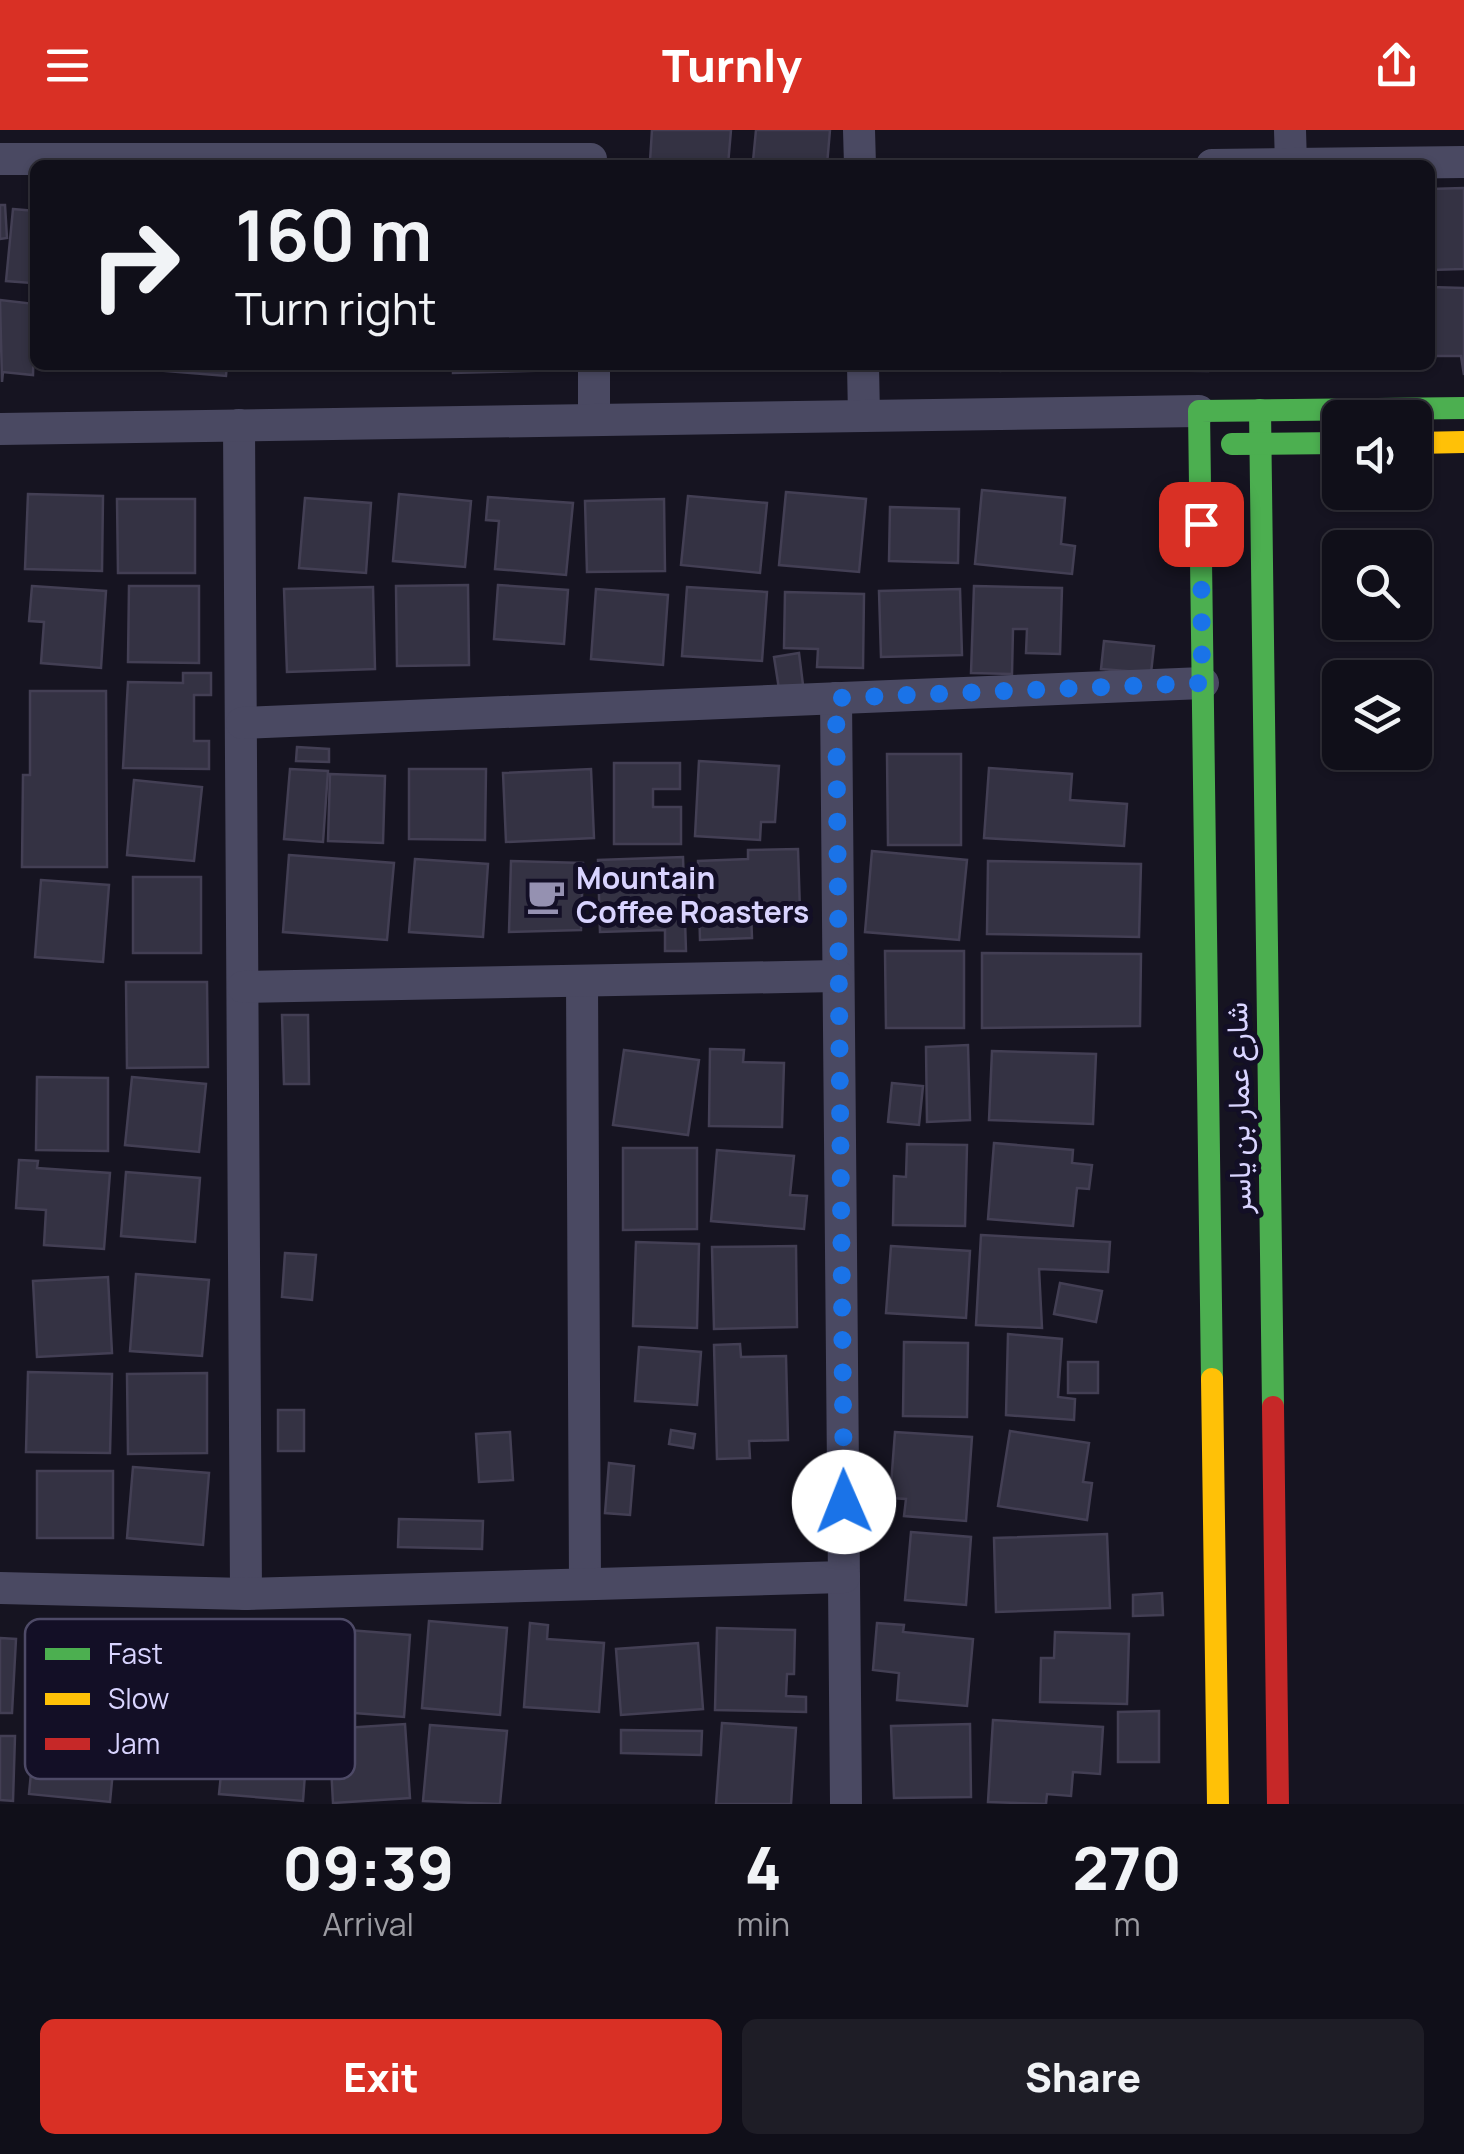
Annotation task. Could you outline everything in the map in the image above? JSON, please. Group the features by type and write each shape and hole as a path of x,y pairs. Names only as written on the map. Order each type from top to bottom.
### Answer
{"street":[{"path":"859,130 860,160"},
{"path":"1290,130 1291,160"},
{"path":"0,159 348,144 591,151"},
{"path":"1435,162 1464,162"},
{"path":"594,370 594,420"},
{"path":"863,370 864,416"},
{"path":"1200,428 1260,410 1464,408"},
{"name":"شارع عمار بن ياسر","path":"1260,410 1278,1804"},
{"path":"0,428 864,416 1200,428 1260,444 1322,443"},
{"path":"239,425 246,1594"},
{"name":"شارع عمار بن ياسر","path":"1200,428 1218,1804"},
{"path":"1432,442 1464,442"},
{"path":"242,723 1202,683"},
{"path":"836,698 846,1804"},
{"path":"242,987 838,976"},
{"path":"582,981 585,1584"},
{"path":"0,1588 246,1594 844,1577"}],"building":[{"path":"652,130 731,130 728,160 650,160"},
{"path":"756,130 830,130 827,160 753,160"},
{"path":"1464,188 1464,269 1435,270 1435,189"},
{"path":"0,205 5,205 7,238 0,239"},
{"path":"13,209 30,211 30,283 6,281"},
{"path":"1435,287 1464,288 1464,375 1461,356 1435,356"},
{"path":"0,300 30,303 33,375 3,372 2,382"},
{"path":"155,370 227,370 226,376"},
{"path":"453,370 563,370 453,373"},
{"path":"982,490 1065,498 1061,544 1075,546 1072,574 975,564"},
{"path":"786,492 866,499 859,572 779,565"},
{"path":"28,494 103,496 102,571 25,569"},
{"path":"399,494 471,501 465,567 393,561"},
{"path":"688,496 767,503 760,573 681,565"},
{"path":"488,497 573,503 566,575 495,569 499,521 486,520"},
{"path":"305,498 371,503 366,573 299,568"},
{"path":"117,499 195,499 195,573 118,573"},
{"path":"664,499 665,571 587,572 585,501"},
{"path":"890,507 959,509 958,563 889,561"},
{"path":"468,585 469,665 397,666 396,586"},
{"path":"498,585 568,590 564,644 494,639"},
{"path":"32,586 106,591 101,668 41,663 44,622 29,621"},
{"path":"129,586 199,586 199,663 128,662"},
{"path":"974,586 1062,588 1060,654 1026,653 1027,629 1013,629 1012,674 971,673"},
{"path":"373,587 375,669 287,672 284,589"},
{"path":"687,587 767,592 762,661 682,656"},
{"path":"596,589 668,595 663,665 591,659"},
{"path":"960,589 962,655 881,657 879,591"},
{"path":"785,592 864,594 863,668 817,667 818,649 784,648"},
{"path":"1104,641 1154,646 1151,673 1101,669"},
{"path":"799,653 803,685 779,689 774,657"},
{"path":"183,673 211,673 211,695 194,695 194,741 209,741 209,769 123,768 128,682 183,683"},
{"path":"30,691 106,691 107,867 22,867 23,775 30,775"},
{"path":"297,747 329,749 329,762 296,761"},
{"path":"887,754 961,754 961,845 888,845"},
{"path":"699,761 779,766 775,822 761,822 760,840 695,836"},
{"path":"614,763 680,763 680,789 653,789 653,807 681,807 681,844 614,844"},
{"path":"989,768 1072,774 1070,800 1127,804 1124,846 984,838"},
{"path":"290,769 328,771 323,842 284,839"},
{"path":"409,769 486,769 485,840 409,839"},
{"path":"591,769 594,838 506,842 503,773"},
{"path":"330,774 385,776 383,843 328,841"},
{"path":"134,780 202,787 194,861 127,855"},
{"path":"798,849 800,911 751,912 752,938 700,940 698,861 748,859 748,850"},
{"path":"872,851 967,860 959,940 865,932"},
{"path":"289,855 394,863 387,940 283,932"},
{"path":"683,857 686,951 665,951 665,930 600,932 598,860"},
{"path":"415,859 488,864 483,937 409,932"},
{"name":"Mountain Coffee Roasters","path":"511,861 583,863 581,930 509,932"},
{"path":"988,861 1141,864 1139,937 987,934"},
{"path":"133,877 201,877 201,953 133,953"},
{"path":"41,880 109,885 103,962 35,957"},
{"path":"885,951 964,951 964,1028 886,1028"},
{"path":"982,953 1141,954 1140,1026 982,1028"},
{"path":"126,982 207,982 208,1067 127,1068"},
{"path":"282,1015 308,1015 309,1084 284,1084"},
{"path":"968,1045 970,1120 927,1122 926,1047"},
{"path":"710,1049 744,1050 743,1062 784,1063 782,1127 709,1126"},
{"path":"624,1050 699,1060 688,1135 613,1125"},
{"path":"992,1051 1096,1054 1093,1124 989,1120"},
{"path":"37,1077 108,1078 108,1151 36,1150"},
{"path":"132,1077 206,1084 199,1152 125,1145"},
{"path":"892,1083 923,1086 919,1125 888,1122"},
{"path":"994,1143 1073,1150 1072,1163 1092,1165 1089,1189 1077,1188 1073,1226 988,1219"},
{"path":"907,1144 967,1145 965,1226 893,1225 894,1176 906,1177"},
{"path":"623,1148 697,1148 697,1229 623,1230"},
{"path":"717,1150 794,1156 790,1195 807,1196 804,1229 711,1221"},
{"path":"19,1160 38,1161 37,1168 110,1173 104,1249 44,1245 46,1210 16,1208"},
{"path":"126,1172 200,1178 195,1242 121,1236"},
{"path":"981,1235 1110,1242 1108,1272 1039,1269 1042,1328 976,1325"},
{"path":"636,1242 699,1244 697,1328 633,1326"},
{"path":"796,1246 797,1327 714,1329 712,1247"},
{"path":"891,1246 970,1251 966,1318 886,1313"},
{"path":"285,1253 316,1255 312,1300 282,1297"},
{"path":"136,1274 209,1280 202,1356 130,1351"},
{"path":"108,1277 112,1353 37,1357 33,1281"},
{"path":"1060,1283 1102,1291 1096,1322 1054,1314"},
{"path":"1008,1334 1062,1339 1058,1397 1075,1399 1074,1420 1006,1415"},
{"path":"904,1342 968,1343 967,1417 903,1416"},
{"path":"740,1344 741,1357 786,1356 788,1440 749,1441 750,1458 717,1459 714,1345"},
{"path":"639,1347 701,1352 697,1405 635,1401"},
{"path":"1068,1362 1098,1362 1098,1393 1068,1393"},
{"path":"28,1372 112,1374 110,1453 26,1452"},
{"path":"207,1373 207,1453 128,1454 127,1374"},
{"path":"278,1410 304,1410 304,1451 278,1451"},
{"path":"671,1430 695,1434 693,1448 669,1444"},
{"path":"1010,1431 1089,1443 1083,1482 1092,1483 1087,1520 998,1506"},
{"path":"510,1432 513,1480 479,1482 476,1434"},
{"path":"895,1432 972,1437 966,1521 904,1516 906,1499 890,1498"},
{"path":"609,1463 634,1466 630,1515 605,1513"},
{"path":"133,1467 209,1473 203,1545 127,1538"},
{"path":"37,1471 113,1471 113,1538 37,1538"},
{"path":"399,1519 483,1521 482,1549 398,1547"},
{"path":"911,1532 971,1537 966,1605 905,1600"},
{"path":"1107,1534 1110,1608 996,1612 994,1538"},
{"path":"1162,1593 1163,1615 1133,1616 1133,1595"},
{"path":"429,1621 507,1628 500,1715 422,1708"},
{"path":"530,1623 548,1625 547,1639 604,1643 599,1712 524,1707"},
{"path":"877,1623 904,1625 903,1632 973,1639 967,1706 897,1700 899,1673 873,1670"},
{"path":"717,1628 795,1630 794,1674 787,1674 786,1696 806,1697 806,1712 715,1710"},
{"path":"355,1631 410,1635 404,1717 355,1713"},
{"path":"1055,1632 1129,1634 1127,1704 1040,1702 1041,1658 1054,1658"},
{"path":"0,1638 16,1639 12,1713 0,1713"},
{"path":"698,1643 703,1709 621,1715 616,1649"},
{"path":"1159,1711 1159,1762 1118,1762 1118,1712"},
{"path":"993,1720 1103,1727 1100,1774 1073,1772 1071,1796 1047,1794 1046,1804 988,1802"},
{"path":"722,1723 796,1728 791,1804 716,1804"},
{"path":"405,1724 410,1798 333,1803 332,1779 355,1779 355,1727"},
{"path":"970,1724 971,1797 894,1798 891,1726"},
{"path":"430,1725 507,1731 500,1804 423,1801"},
{"path":"621,1730 702,1731 701,1755 621,1753"},
{"path":"0,1736 15,1736 13,1801 0,1800"},
{"path":"30,1779 112,1779 110,1802 29,1794"},
{"path":"221,1779 305,1779 303,1801 219,1794"}],"traffic: fast":[{"path":"1212,1379 1199,411 1464,408"},
{"path":"1260,410 1273,1407"},
{"path":"1232,444 1322,443"}],"traffic: slow":[{"path":"1432,443 1464,442"},
{"path":"1212,1379 1218,1804"}],"traffic: jam":[{"path":"1273,1407 1278,1804"}],"place":[{"name":"Mountain Coffee Roasters","path":"546,896"}],"route":[{"path":"844,1502 836,698 1202,683 1201,524"}]}
